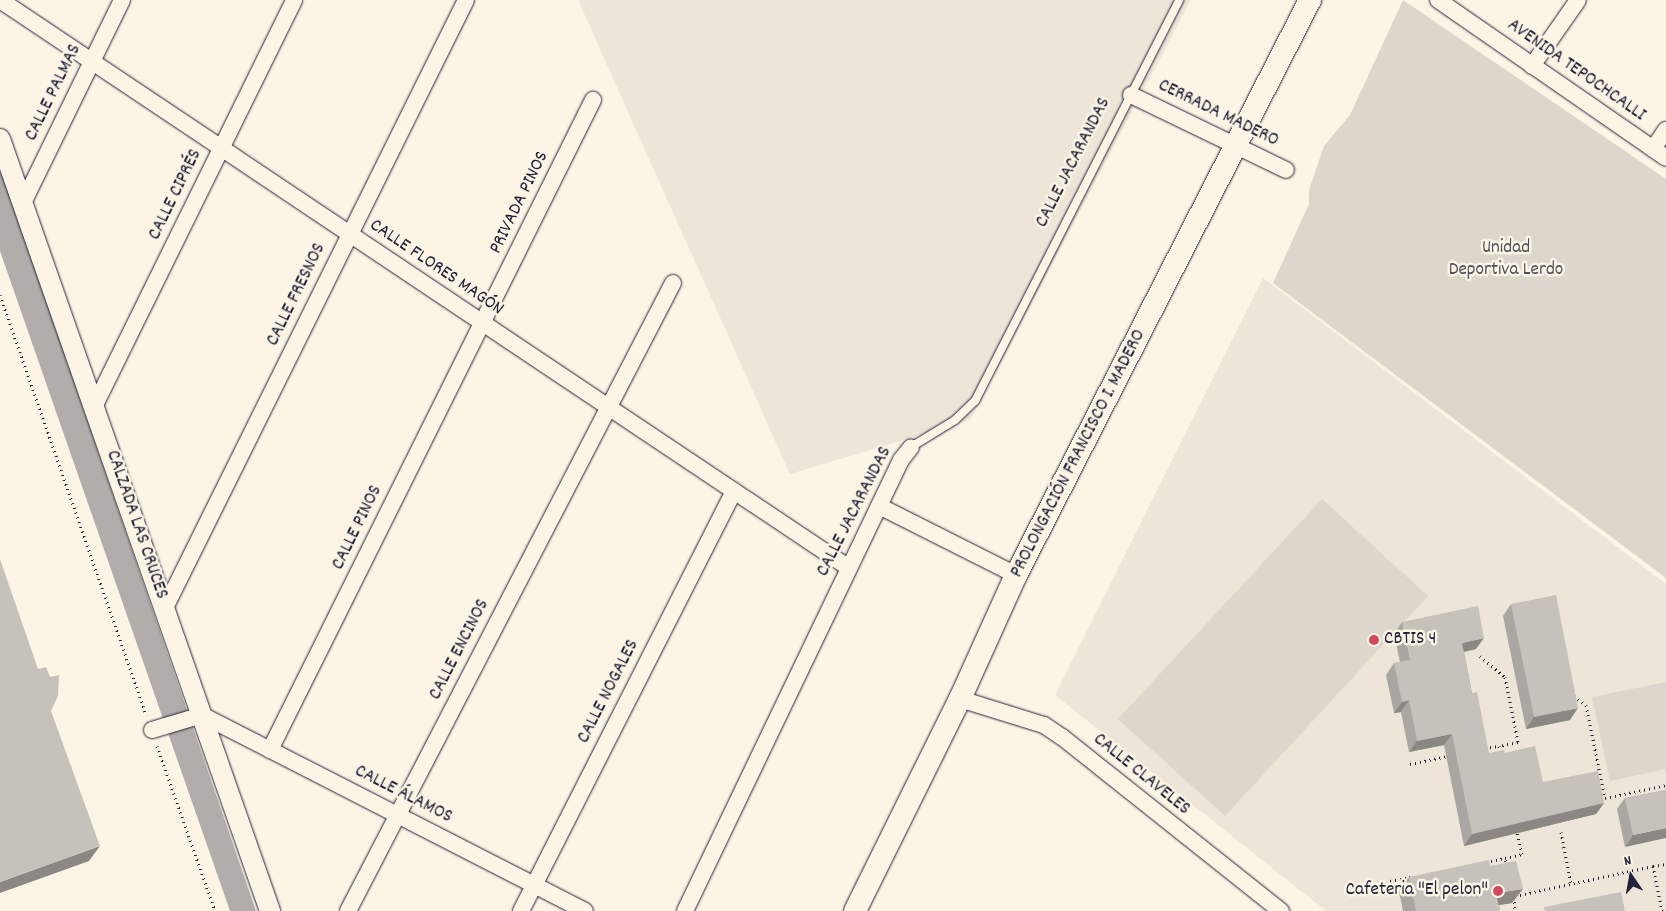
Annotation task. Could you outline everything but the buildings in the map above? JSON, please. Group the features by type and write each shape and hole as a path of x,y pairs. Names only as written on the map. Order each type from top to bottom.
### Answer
{"main road":[{"name":"PROLONGACIÓN FRANCISCO I. MADERO","path":"855,911 960,699 1016,575 1310,0"}],"street":[{"name":"CALLE FLORES MAGÓN","path":"0,0 849,568"},
{"name":"CALLE PALMAS","path":"23,203 122,0"},
{"name":"CALLE CIPRÉS","path":"94,407 294,0"},
{"name":"CALLE FRESNOS","path":"165,608 466,0"},
{"name":"AVENIDA TEPOCHCALLI","path":"1438,0 1659,154"},
{"path":"1532,66 1578,0"},
{"name":"CERRADA MADERO","path":"1131,94 1286,170"},
{"name":"PRIVADA PINOS","path":"482,323 593,100"},
{"path":"1659,154 1666,130"},
{"name":"CALZADA LAS CRUCES","path":"0,139 165,608 198,716 270,911"},
{"name":"CALLE ENCINOS","path":"348,911 673,283"},
{"name":"CALLE PINOS","path":"270,750 482,323"},
{"name":"CALLE JACARANDAS","path":"685,911 879,506 911,446"},
{"name":"CALLE NOGALES","path":"521,911 734,491"},
{"path":"879,506 1016,575"},
{"name":"CALLE CLAVELES","path":"960,699 1050,729 1281,911"},
{"path":"159,727 198,716"},
{"name":"CALLE ÁLAMOS","path":"198,716 270,750 585,911"}],"lane":[{"name":"CALLE JACARANDAS","path":"911,446 955,420 975,401 1179,0"}],"path":[{"path":"0,295 159,727 215,911"},
{"path":"1480,656 1505,677 1518,742 1481,749"},
{"path":"1570,694 1586,705 1604,798 1666,785"},
{"path":"1499,746 1503,764"},
{"path":"1410,764 1454,755"},
{"path":"1476,864 1522,854 1516,827"},
{"path":"1561,832 1571,884"},
{"path":"1505,858 1507,868"},
{"path":"1514,896 1666,864"},
{"path":"1653,866 1662,911"},
{"path":"1390,881 1419,875"},
{"path":"1512,886 1515,911"}],"shaded area":[{"path":"578,0 1191,0 970,420 790,474"},
{"path":"0,169 256,911 230,911 0,251"},
{"name":"CBTIS 4","path":"1263,278 1666,584 1666,911 1326,911 1055,695"}],"green space":[{"name":"Unidad Deportiva Lerdo","path":"1403,0 1666,179 1666,578 1273,283 1309,204 1309,190 1324,146 1350,115"},
{"path":"1322,499 1428,596 1225,816 1118,719"},
{"path":"1666,682 1666,769 1610,781 1592,697"}],"place":[{"name":"CBTIS 4","path":"1374,640"},
{"name":"Cafeteria \"El pelon\"","path":"1498,891"}]}
